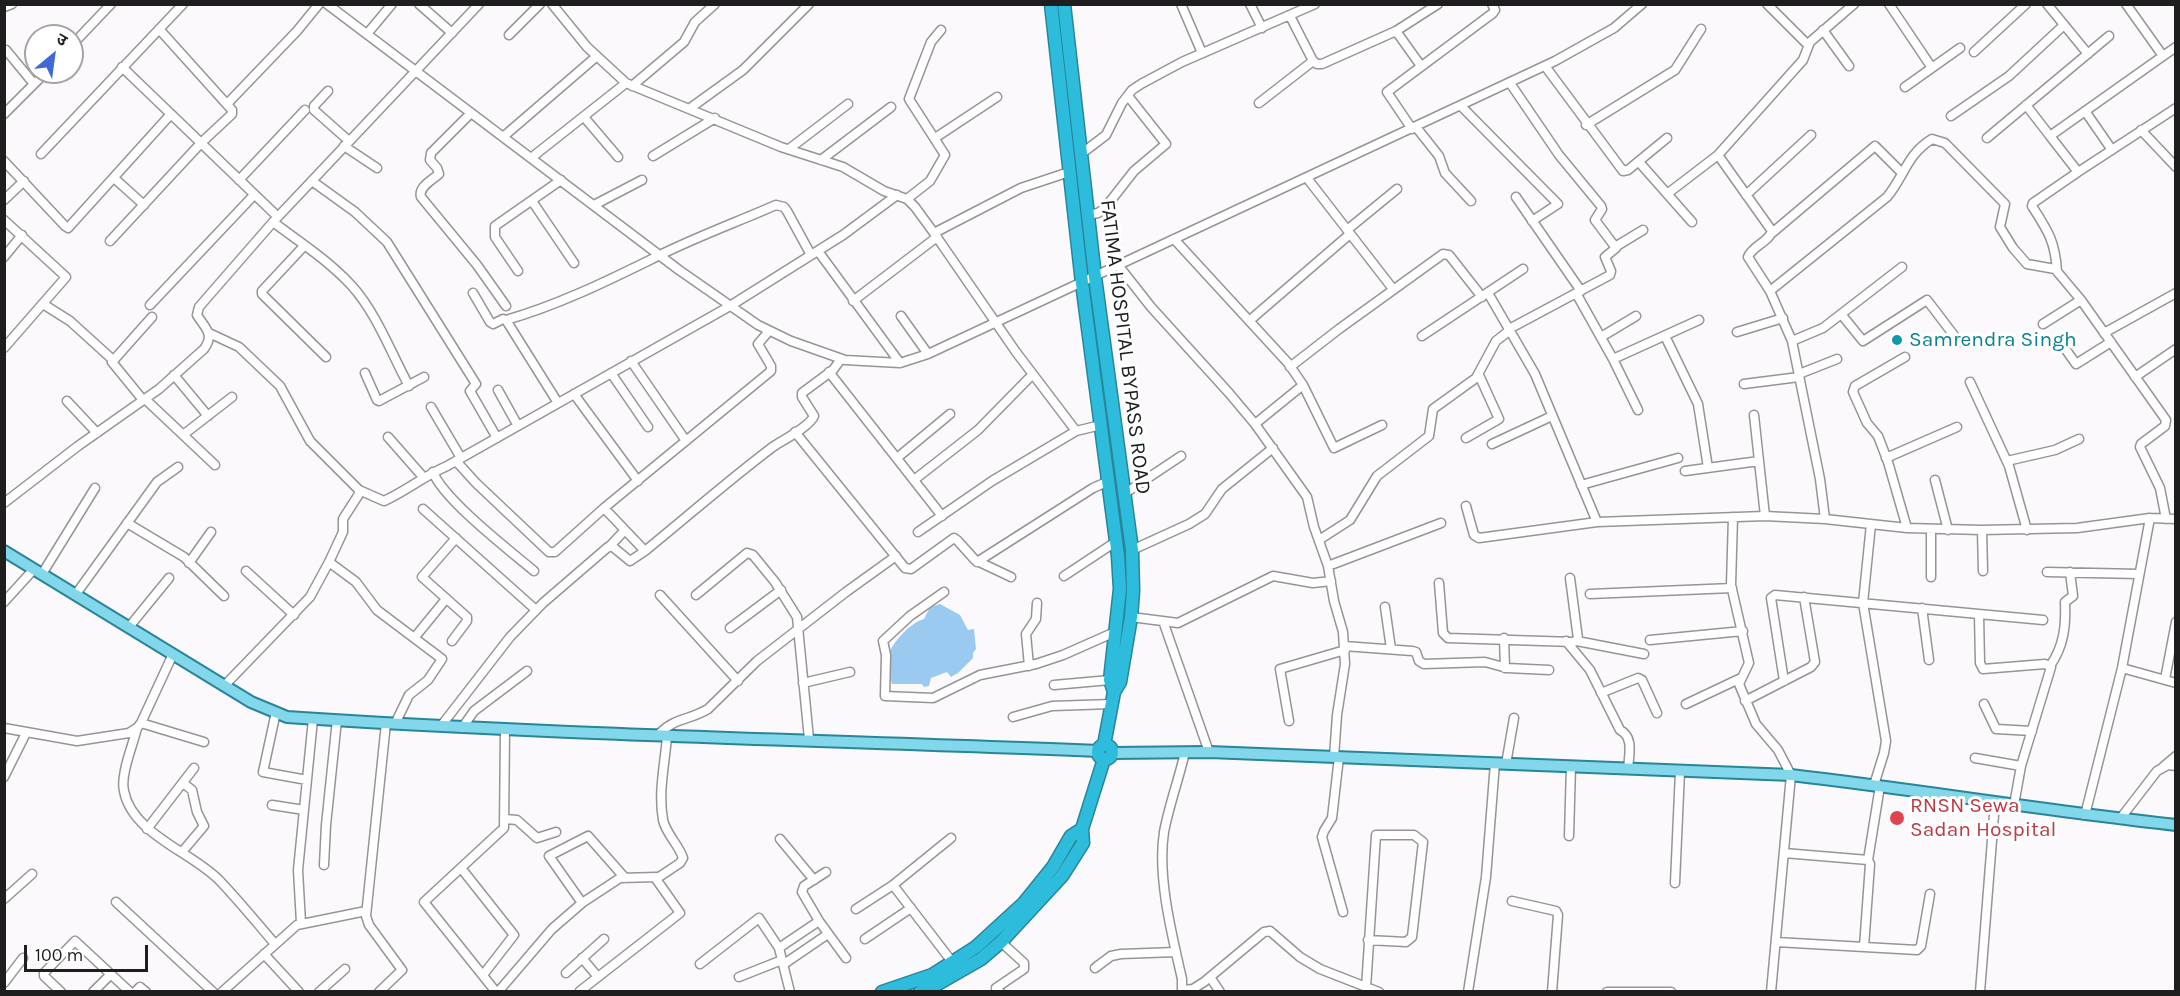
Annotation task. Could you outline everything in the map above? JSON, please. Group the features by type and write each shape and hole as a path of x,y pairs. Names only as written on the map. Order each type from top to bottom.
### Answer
{"highway":[{"name":"FATIMA HOSPITAL BYPASS ROAD","path":"920,992 981,959 1001,942 1062,876 1083,843 1082,829 1105,752 1120,589 1117,541 1082,283 1051,4"},
{"name":"FATIMA HOSPITAL BYPASS ROAD","path":"1064,4 1095,277 1132,550 1131,616 1120,682 1112,692"},
{"path":"1095,383 1109,381"},
{"name":"FATIMA HOSPITAL BYPASS ROAD","path":"882,992 907,988 953,963 976,947 1024,903 1053,867 1071,836 1082,829"}],"main road":[{"path":"4,552 251,702 287,717 505,730 808,739 1105,752 1209,752 1791,775 2175,825"}],"street":[{"path":"4,8 12,4"},
{"path":"84,32 111,4"},
{"path":"41,154 183,4"},
{"path":"226,105 297,31 318,4"},
{"path":"327,4 594,206 758,325 841,359 873,363 900,363 928,354 1095,277 1545,66 1614,28 1642,4"},
{"path":"367,34 392,4"},
{"path":"4,503 144,399 204,349 209,341 209,333 198,315 199,307 275,220 479,4"},
{"path":"509,35 540,4"},
{"path":"552,4 597,56 629,85 789,149 843,167 884,191 907,199 936,235 995,323 1076,432"},
{"path":"531,158 684,42 695,22 715,4"},
{"path":"689,109 743,70 809,4"},
{"path":"1180,4 1202,54"},
{"path":"1250,4 1262,28"},
{"path":"1081,154 1106,135 1122,103 1141,84 1315,4"},
{"path":"1290,16 1313,61 1322,64 1396,31 1438,4"},
{"path":"1471,201 1445,173 1438,156 1387,92 1493,13 1495,10 1492,4"},
{"path":"1767,4 1808,45"},
{"path":"1774,12 1782,4"},
{"path":"1667,194 1718,156 1803,60 1808,45 1854,4"},
{"path":"1889,4 1932,68"},
{"path":"1974,52 2026,4"},
{"path":"2047,4 2088,54"},
{"path":"2126,4 2163,56"},
{"path":"422,5 452,33"},
{"path":"1951,116 2009,76 2064,25"},
{"path":"110,241 201,143 232,114 232,110 159,29"},
{"path":"1586,125 1675,70 1701,29"},
{"path":"907,199 930,181 945,158 945,152 909,99 931,42 941,30"},
{"path":"1823,30 1849,66"},
{"path":"1396,31 1421,66"},
{"path":"1987,138 2109,36"},
{"path":"2050,136 2175,47"},
{"path":"1905,87 1960,48"},
{"path":"6,50 24,72"},
{"path":"503,137 597,56"},
{"path":"1259,103 1313,61"},
{"path":"1545,66 1586,125 1623,171 1639,162 1667,138"},
{"path":"123,67 254,195 275,220 332,267 362,298 408,386"},
{"path":"1510,83 1559,155 1601,206 1602,209 1595,220 1615,247"},
{"path":"4,114 34,84"},
{"path":"328,91 314,106 314,110 346,144 377,168"},
{"path":"1088,214 1098,213 1105,208 1134,171 1166,144 1128,96"},
{"path":"935,138 997,97"},
{"path":"789,149 848,104"},
{"path":"2026,105 2079,172"},
{"path":"1461,106 1558,204 1532,221"},
{"path":"821,160 891,107"},
{"path":"2057,271 2052,239 2032,206 2033,202 2175,108"},
{"path":"239,180 305,110"},
{"path":"2085,111 2112,150"},
{"path":"471,113 431,153 430,160 438,168 439,174 419,193 477,265 506,306"},
{"path":"4,161 68,228 171,114"},
{"path":"584,117 618,157"},
{"path":"653,156 715,118"},
{"path":"2141,130 2175,167"},
{"path":"1746,195 1811,135"},
{"path":"1770,291 1887,197 1921,146 1932,139 1945,143 2004,201 2006,207 2000,228 2013,248 2025,263 2050,267 2057,271 2081,300 2166,420 2165,426 2140,447 2160,488 2166,519"},
{"path":"1826,519 1792,341 1770,291 1748,255 1875,146 1902,172"},
{"path":"1718,156 1773,233"},
{"path":"1639,162 1692,222"},
{"path":"853,301 936,235 1021,188 1069,172"},
{"path":"114,178 144,205"},
{"path":"1307,178 1393,289"},
{"path":"312,180 371,225 399,258 476,384 470,391 497,438"},
{"path":"518,271 495,237 495,226 561,180"},
{"path":"594,206 642,180"},
{"path":"4,200 24,181"},
{"path":"1249,321 1397,189"},
{"path":"150,305 254,195"},
{"path":"209,333 239,347 280,387 310,441 359,490 384,501 404,492 433,472 459,460 730,306 843,235 897,195"},
{"path":"1516,197 1578,292 1638,410"},
{"path":"532,201 574,263"},
{"path":"473,293 493,324 503,319 528,314 625,274 660,255 776,205 784,207 814,253 871,322 900,363"},
{"path":"4,220 66,277 43,304 8,337 4,348"},
{"path":"1319,540 1350,520 1377,476 1429,436 1433,409 1479,375 1496,340 1509,330 1610,275 1611,271 1605,257 1615,250 1615,247 1643,230"},
{"path":"4,256 22,235"},
{"path":"1174,239 1290,367 1303,384 1334,448 1382,425"},
{"path":"304,246 262,291 262,294 326,357"},
{"path":"1290,367 1393,289 1446,253 1485,295 1535,374 1596,522"},
{"path":"1118,265 1151,308 1255,424 1307,497 1328,566 1345,648 1332,818 1322,837 1343,912"},
{"path":"1792,341 1818,331 1902,267"},
{"path":"1422,336 1523,269"},
{"path":"2104,333 2175,293"},
{"path":"1841,314 1863,341 1927,300 1959,342"},
{"path":"2043,324 2081,300"},
{"path":"43,304 70,321 113,360 113,364 144,399 215,465"},
{"path":"1601,337 1636,315"},
{"path":"901,316 928,354"},
{"path":"113,360 152,317"},
{"path":"1737,332 1783,318"},
{"path":"506,320 558,403"},
{"path":"1613,359 1699,320"},
{"path":"431,408 459,460 476,483 549,552 555,552 604,508 771,371 771,366 758,345 769,331"},
{"path":"1665,336 1698,404 1708,468"},
{"path":"2064,347 2076,364 2110,342"},
{"path":"2135,377 2175,349"},
{"path":"1905,357 1853,388 1863,413 1878,436 1907,528"},
{"path":"609,547 613,547 630,561 729,480 812,421 814,416 802,397 804,390 829,372 841,359"},
{"path":"1744,384 1799,375 1837,359"},
{"path":"631,361 686,441"},
{"path":"829,372 942,516"},
{"path":"365,373 379,401 424,377"},
{"path":"611,373 648,427"},
{"path":"174,375 208,416"},
{"path":"914,480 978,430 1032,375"},
{"path":"1466,438 1498,419 1479,375"},
{"path":"1970,382 2007,461 2027,530"},
{"path":"1255,424 1303,384"},
{"path":"498,390 519,426"},
{"path":"574,394 638,481"},
{"path":"183,435 232,398"},
{"path":"67,401 97,433"},
{"path":"897,458 950,414"},
{"path":"1754,415 1765,516"},
{"path":"1492,444 1552,416"},
{"path":"918,532 992,481 1076,432 1101,425"},
{"path":"1886,458 1957,427"},
{"path":"795,432 905,568 911,569 954,538 977,562 1011,578"},
{"path":"388,437 424,478"},
{"path":"2007,461 2048,452 2079,439"},
{"path":"1132,550 1183,527 1205,514 1222,489 1272,448"},
{"path":"1124,494 1181,456"},
{"path":"1581,485 1678,458"},
{"path":"1685,471 1759,461"},
{"path":"76,594 157,482 178,466"},
{"path":"433,472 437,484 452,499 534,571"},
{"path":"1935,480 1948,530"},
{"path":"977,562 1093,488 1109,481"},
{"path":"4,602 38,571 95,488"},
{"path":"225,686 309,597 329,562 343,532 342,521 359,494 359,490"},
{"path":"1466,506 1476,538 1596,522 1765,516 1826,519 1931,530 2077,528 2150,518 2175,519"},
{"path":"604,508 645,550"},
{"path":"423,509 536,610"},
{"path":"1733,517 1731,588 1749,663 1739,684 1756,724 1779,750 1791,775 1771,992"},
{"path":"2085,815 2121,668 2150,518"},
{"path":"127,523 177,552 224,596"},
{"path":"1328,566 1441,523"},
{"path":"1864,947 1868,860 1877,785 1886,741 1863,603 1871,524"},
{"path":"441,726 494,655 536,610 609,547 625,530"},
{"path":"1931,530 1931,577"},
{"path":"1982,530 1983,571"},
{"path":"189,562 212,532"},
{"path":"452,641 468,619 423,579 423,575 456,538"},
{"path":"1064,576 1117,541"},
{"path":"696,595 747,553 753,555 781,591 796,617 808,739"},
{"path":"505,730 505,819 501,832 424,902 497,992 552,929 582,903 620,878 657,877 680,863 683,858 663,820 660,784 665,762 662,736 671,723 700,714 708,709 716,698 757,662 896,556"},
{"path":"329,562 356,582 377,610 441,657 441,661 426,682 409,695 390,724 366,910 369,925 402,970 379,992"},
{"path":"246,571 294,615"},
{"path":"2047,572 2139,574"},
{"path":"2014,805 2021,766 2051,670 2050,666 2058,656 2064,639 2065,604 2073,596 2070,572"},
{"path":"1131,616 1173,623 1181,622 1232,598 1268,577 1313,583 1331,581"},
{"path":"129,627 169,578"},
{"path":"1570,578 1577,641"},
{"path":"1439,583 1444,636 1566,640 1644,654"},
{"path":"1590,594 1731,588"},
{"path":"730,628 781,591"},
{"path":"944,592 910,616 883,642 886,655 885,696 933,698 980,675 1029,666 1063,655 1115,632"},
{"path":"660,595 738,681"},
{"path":"1784,681 1771,598 1775,595 2043,620"},
{"path":"1745,700 1811,667 1815,662 1803,597"},
{"path":"415,637 446,599"},
{"path":"1029,666 1025,637 1036,620 1037,603"},
{"path":"1385,607 1390,649"},
{"path":"1922,608 1929,660"},
{"path":"1979,614 1980,663 1983,669 2045,664 2050,666"},
{"path":"1163,621 1209,752"},
{"path":"2165,679 2175,622"},
{"path":"1650,640 1743,631"},
{"path":"1504,638 1505,668"},
{"path":"1566,640 1590,670 1620,730 1629,740 1628,768"},
{"path":"1289,721 1280,669 1345,648 1416,652 1419,661 1424,664 1485,662 1505,668 1549,670"},
{"path":"173,654 139,726 124,775 123,789 127,802 147,828 220,881 274,944"},
{"path":"2121,668 2175,683"},
{"path":"462,728 474,711 527,672"},
{"path":"803,683 850,672"},
{"path":"1601,693 1638,678 1642,680 1657,713"},
{"path":"1686,704 1741,678"},
{"path":"1054,685 1112,692"},
{"path":"1013,717 1112,692"},
{"path":"1984,704 1996,729 2032,731"},
{"path":"276,712 263,772 307,780"},
{"path":"1468,992 1501,764 1514,718"},
{"path":"301,923 298,876 313,719"},
{"path":"324,865 337,720"},
{"path":"4,728 77,741 129,733 139,726 204,742"},
{"path":"4,777 26,733"},
{"path":"1185,752 1164,833 1163,859 1171,952 1182,991 1193,990 1264,932 1270,931 1300,957 1320,969 1363,989 1379,992"},
{"path":"2120,819 2157,771 2175,756"},
{"path":"1975,758 2021,766"},
{"path":"1569,836 1571,766"},
{"path":"2163,767 2175,766"},
{"path":"147,828 194,768"},
{"path":"1675,883 1680,771"},
{"path":"182,852 204,826 197,812 192,790 183,783"},
{"path":"1980,992 1995,802"},
{"path":"272,805 304,810"},
{"path":"505,819 517,820 537,838 556,832"},
{"path":"1363,989 1376,835 1413,836 1423,842 1412,937 1406,942 1368,940"},
{"path":"582,903 549,856 588,836 625,878"},
{"path":"856,909 893,885 951,837"},
{"path":"780,839 814,880"},
{"path":"1784,854 1868,860"},
{"path":"461,868 514,935 483,975"},
{"path":"826,872 804,886 802,892 819,921 846,958"},
{"path":"5,898 32,874"},
{"path":"580,991 679,915 679,910 656,881 657,877"},
{"path":"893,885 953,963"},
{"path":"1776,942 1914,951 1919,949 1930,894"},
{"path":"1512,901 1556,911 1558,915 1552,992"},
{"path":"116,902 213,992"},
{"path":"865,939 911,908"},
{"path":"222,992 274,944 301,923 366,910"},
{"path":"700,964 756,918 761,919 778,948 790,992"},
{"path":"778,948 819,921"},
{"path":"740,977 783,962 828,934"},
{"path":"566,973 604,939"},
{"path":"61,992 44,976 44,973 73,941 77,941 130,992"},
{"path":"996,990 1025,966 1001,942"},
{"path":"1095,968 1114,955 1171,952"},
{"path":"264,954 298,992"},
{"path":"4,983 23,958"},
{"path":"582,958 598,977"},
{"path":"319,992 345,969"},
{"path":"93,992 111,974"},
{"path":"1210,977 1220,992"},
{"path":"135,992 140,987 146,992"},
{"path":"1607,992 1671,992"}],"water":[{"path":"940,604 960,615 968,630 974,629 976,649 973,658 951,677 947,672 931,678 929,686 892,684 886,661 895,642 912,625 924,619 930,607"}],"place":[{"name":"Samrendra Singh","path":"1897,340"},
{"name":"RNSN Sewa Sadan Hospital","path":"1897,818"}]}
